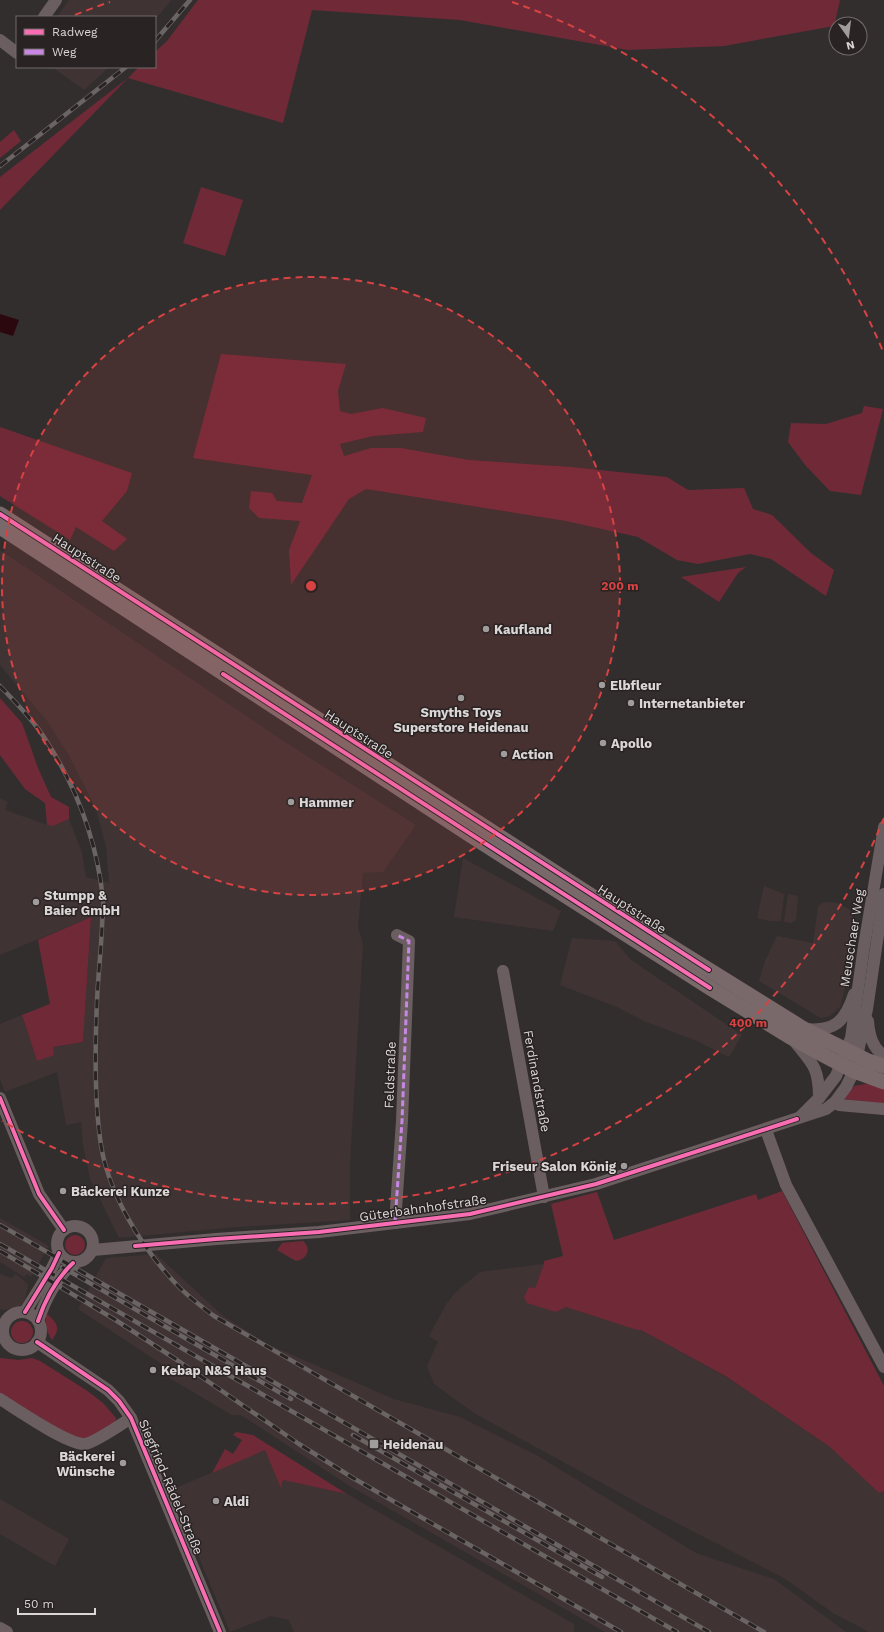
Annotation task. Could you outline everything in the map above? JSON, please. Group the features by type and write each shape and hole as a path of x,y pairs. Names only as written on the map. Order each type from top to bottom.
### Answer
{"main road":[{"name":"Hauptstraße","path":"0,514 640,927 804,1029 850,1061"},
{"name":"Hauptstraße","path":"0,527 619,931 792,1038 850,1061"},
{"path":"850,1061 884,1066"},
{"path":"850,1061 884,1082"}],"street":[{"path":"45,16 56,0"},
{"path":"0,40 16,52"},
{"name":"Meuschaer Weg","path":"850,1061 861,972 884,827"},
{"name":"Meuschaer Weg","path":"850,1061 867,1009 884,894"},
{"name":"Feldstraße","path":"395,1223 402,1121 408,941 396,935"},
{"name":"Ferdinandstraße","path":"503,971 544,1197"},
{"path":"804,1029 816,1030 827,1028 840,1022 851,1004 861,972"},
{"path":"867,1009 870,1037 879,1052 884,1056"},
{"path":"792,1038 813,1064 818,1073 819,1098"},
{"name":"Güterbahnhofstraße","path":"93,1250 318,1232 395,1223 470,1214 544,1197 596,1184 766,1130 826,1109 835,1102 849,1083 850,1061"},
{"name":"Güterbahnhofstraße","path":"797,1119 819,1098 850,1061"},
{"path":"0,1098 39,1194 64,1230"},
{"path":"835,1102 839,1105 884,1109"},
{"path":"766,1130 786,1185 884,1367"},
{"path":"73,1226 84,1228 92,1235 94,1245 93,1250 84,1261 73,1263 65,1260 59,1253 57,1241 64,1230 73,1226"},
{"path":"25,1312 52,1268 59,1253"},
{"path":"38,1321 44,1304 62,1274 73,1263"},
{"path":"25,1312 32,1315 38,1321 41,1331 38,1342 31,1348 22,1350 3,1344 3,1320 14,1314 25,1312"},
{"name":"Siegfried-Rädel-Straße","path":"38,1342 108,1390 119,1401 131,1418 216,1631"},
{"path":"0,1399 59,1435 77,1443 86,1444 131,1418"},
{"path":"0,1628 7,1632"}],"shaded area":[{"path":"69,0 171,0 156,19 156,16 58,16"},
{"path":"198,0 840,0 836,16 828,16 828,27 724,46 628,50 460,20 312,10 283,123 128,78 138,68 156,68 156,51 167,41"},
{"path":"53,68 108,68 84,90"},
{"path":"128,78 0,210 0,177"},
{"path":"14,130 21,141 0,158 0,142"},
{"path":"201,187 243,200 225,256 183,243"},
{"path":"0,314 19,320 13,336 0,332"},
{"path":"221,354 346,364 338,391 340,411 351,414 383,408 426,418 423,432 373,436 340,444 344,456 371,448 401,448 469,460 571,467 667,477 688,490 744,488 753,509 772,515 811,553 834,570 826,596 771,559 750,554 698,564 677,560 638,537 566,521 366,489 349,499 291,585 289,550 300,521 259,518 249,508 251,491 272,493 277,501 302,503 312,475 193,458"},
{"path":"864,406 883,409 861,495 830,491 806,466 788,442 791,423 826,424 862,413"},
{"path":"0,427 132,473 127,491 102,521 127,539 114,551 76,527 70,540 0,496"},
{"path":"0,550 285,742 416,825 383,872 363,873 358,927 363,944 350,1162 350,1220 236,1227 119,1238 90,1179 83,1144 81,1122 66,1125 57,1072 5,1092 0,1079 0,1024 22,1015 37,1061 53,1047 83,1042 91,917 0,955 0,798 8,802 5,810 47,825 53,826 69,819 82,853 86,877 109,883 106,847 96,809 70,757 47,721 0,665"},
{"path":"746,567 738,573 719,602 681,577"},
{"path":"0,698 22,723 38,768 51,797 69,807 69,819 53,826 47,825 45,803 25,789 0,755"},
{"path":"463,858 561,911 553,931 454,917"},
{"path":"764,886 784,894 781,921 770,921 757,918"},
{"path":"788,894 798,896 796,920 791,923 784,922"},
{"path":"821,903 838,903 849,909 855,922 848,976 840,1007 830,1016 821,1018 759,981 765,961 777,936 813,943 818,907"},
{"path":"91,917 83,1042 53,1047 54,1055 37,1061 22,1015 50,1004 38,940"},
{"path":"572,938 615,941 631,960 742,1035 729,1057 697,1041 644,1021 617,1007 560,985"},
{"path":"871,1083 884,1088 884,1104 843,1099 854,1086"},
{"path":"782,1191 884,1386 884,1491 879,1493 830,1447 727,1377 641,1330 566,1307 556,1312 527,1303 524,1297 529,1287 535,1288 544,1261 563,1256 551,1204 597,1192 614,1240 756,1194 758,1200"},
{"path":"0,1218 49,1246 31,1277 27,1274 24,1277 0,1262"},
{"path":"75,1235 82,1238 85,1245 82,1252 75,1255 68,1252 65,1245 68,1238"},
{"path":"303,1241 308,1250 305,1256 300,1260 296,1261 277,1250 282,1243"},
{"path":"156,1254 222,1315 267,1344 394,1399 460,1417 538,1456 696,1553 774,1579 846,1632 605,1632 348,1485 241,1415 232,1415 171,1379 160,1371 163,1365 78,1309 106,1258"},
{"path":"544,1264 535,1288 529,1287 525,1297 556,1312 566,1307 641,1330 726,1377 830,1447 879,1493 884,1491 884,1632 869,1632 833,1613 784,1578 640,1504 474,1413 434,1384 427,1366 438,1342 429,1336 447,1303 458,1290 480,1272"},
{"path":"0,1274 12,1278 16,1274 28,1284 24,1305 4,1310 0,1309"},
{"path":"46,1313 53,1319 57,1328 57,1332 52,1340 46,1327"},
{"path":"22,1321 30,1324 33,1332 30,1340 22,1343 14,1340 11,1332 14,1324"},
{"path":"0,1358 19,1360 32,1358 40,1361 86,1390 103,1403 116,1418 115,1424 85,1440 75,1439 0,1395"},
{"path":"236,1432 253,1435 347,1494 283,1480 281,1488 265,1450 212,1473 225,1449 233,1454 242,1440 233,1435"},
{"path":"265,1450 282,1487 283,1480 347,1494 574,1624 574,1632 294,1632 289,1620 271,1616 230,1632 171,1490"},
{"path":"0,1499 69,1539 55,1566 0,1534"}],"railway":[{"path":"156,40 190,0"},
{"path":"0,166 125,68"},
{"path":"0,686 37,727 58,760 77,798 91,837 100,878 103,902 95,1052 100,1138 104,1158 118,1198 139,1237 165,1272 187,1295 214,1316 764,1632"},
{"path":"0,1225 709,1632"},
{"path":"0,1244 677,1632"},
{"path":"0,1251 114,1319 177,1360 299,1444 353,1478 621,1632"},
{"path":"62,1267 291,1399"},
{"path":"353,1435 602,1577"}],"marked path":[{"path":"395,1223 402,1121 409,941 397,935"}],"cycle path":[{"path":"0,514 709,970"},
{"path":"223,674 710,988"},
{"path":"0,1098 39,1194 64,1230"},
{"path":"135,1246 319,1232 470,1214 596,1184 797,1119"},
{"path":"25,1312 52,1268 59,1253"},
{"path":"38,1321 52,1290 62,1275 73,1263"},
{"path":"37,1342 108,1390 119,1401 131,1418 220,1632"}],"place":[{"name":"Kaufland","path":"486,629"},
{"name":"Elbfleur","path":"602,685"},
{"name":"Smyths Toys Superstore Heidenau","path":"461,698"},
{"name":"Internetanbieter","path":"631,703"},
{"name":"Apollo","path":"603,743"},
{"name":"Action","path":"504,754"},
{"name":"Hammer","path":"291,802"},
{"name":"Stumpp & Baier GmbH","path":"36,902"},
{"name":"Friseur Salon König","path":"624,1166"},
{"name":"Bäckerei Kunze","path":"63,1191"},
{"name":"Kebap N&S Haus","path":"153,1370"},
{"name":"Heidenau","path":"374,1444"},
{"name":"Bäckerei Wünsche","path":"123,1463"},
{"name":"Aldi","path":"216,1501"}]}
